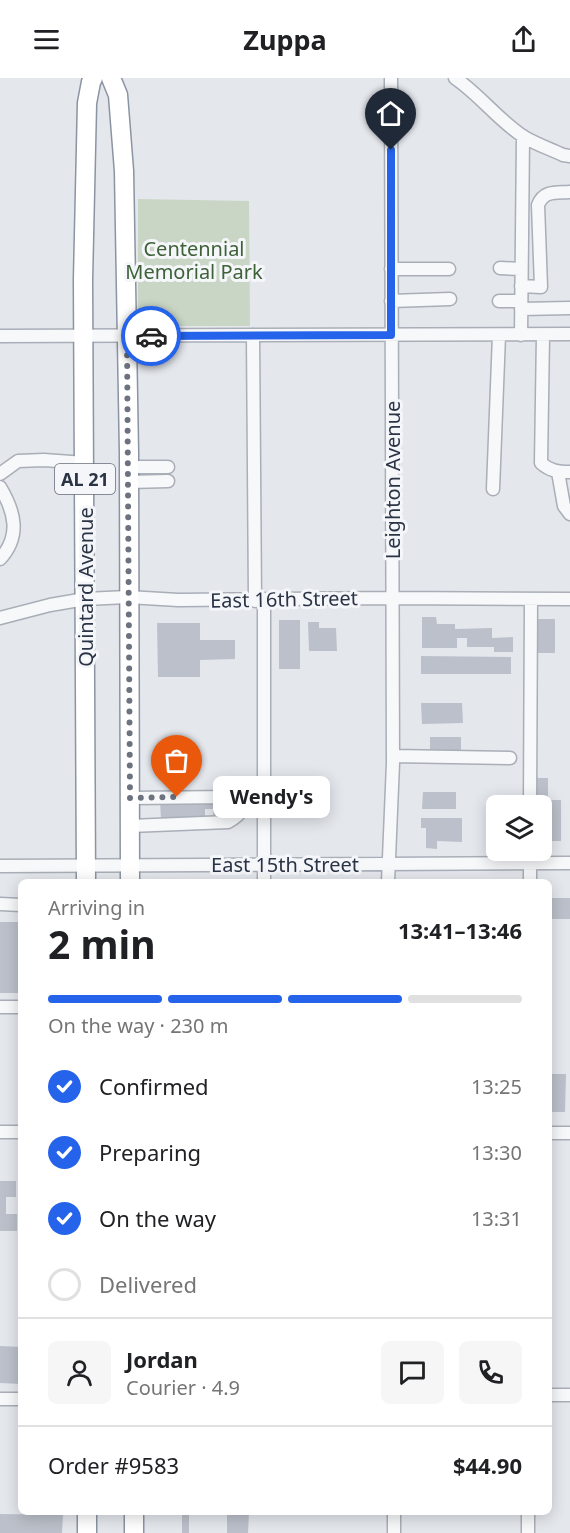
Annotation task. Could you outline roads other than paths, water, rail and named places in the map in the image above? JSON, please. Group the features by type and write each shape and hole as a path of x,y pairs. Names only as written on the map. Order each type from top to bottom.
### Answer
{"highway":[{"name":"Quintard Avenue","path":"86,874 83,280 87,103 93,78"},
{"name":"AL 21","path":"111,78 118,95 124,171 129,474 130,874"},
{"path":"87,1515 87,1533"},
{"path":"134,1515 134,1533"}],"street":[{"name":"Leighton Avenue","path":"388,879 393,756 391,78"},
{"path":"454,78 469,88 523,136 563,155 570,156"},
{"path":"521,335 523,136"},
{"path":"521,286 541,287 538,205 541,197 548,193 570,192"},
{"path":"522,221 539,221"},
{"path":"500,268 521,268"},
{"path":"391,269 449,269"},
{"path":"391,301 450,299"},
{"path":"499,301 521,305 570,308"},
{"path":"0,336 570,334"},
{"path":"253,335 264,879"},
{"path":"493,489 499,335"},
{"path":"543,335 541,463 547,468 564,472 564,506 570,514"},
{"path":"0,474 18,461 85,463"},
{"path":"129,474 168,467"},
{"path":"129,474 168,481"},
{"path":"0,487 8,502 14,529 9,550 0,559"},
{"name":"East 16th Street","path":"0,618 85,599 129,597 259,601 393,598 570,599"},
{"path":"530,795 531,599"},
{"path":"393,756 510,758"},
{"path":"130,798 234,797 243,804 238,817 228,822 130,826"},
{"name":"East 15th Street","path":"0,866 86,874 130,874 264,865 388,864 486,859"},
{"name":"East 15th Street","path":"552,860 570,863"},
{"path":"530,861 530,879"},
{"path":"0,904 18,905"},
{"path":"0,1007 18,1007"},
{"path":"0,1132 18,1132"},
{"path":"552,1133 570,1133"},
{"path":"552,1395 570,1395"},
{"path":"0,1400 18,1399"},
{"path":"394,1515 394,1533"},
{"path":"528,1515 528,1533"}],"place":[{"name":"Wendy's","path":"177,797"}],"park label":[{"name":"Centennial Memorial Park","path":"194,260"}]}
